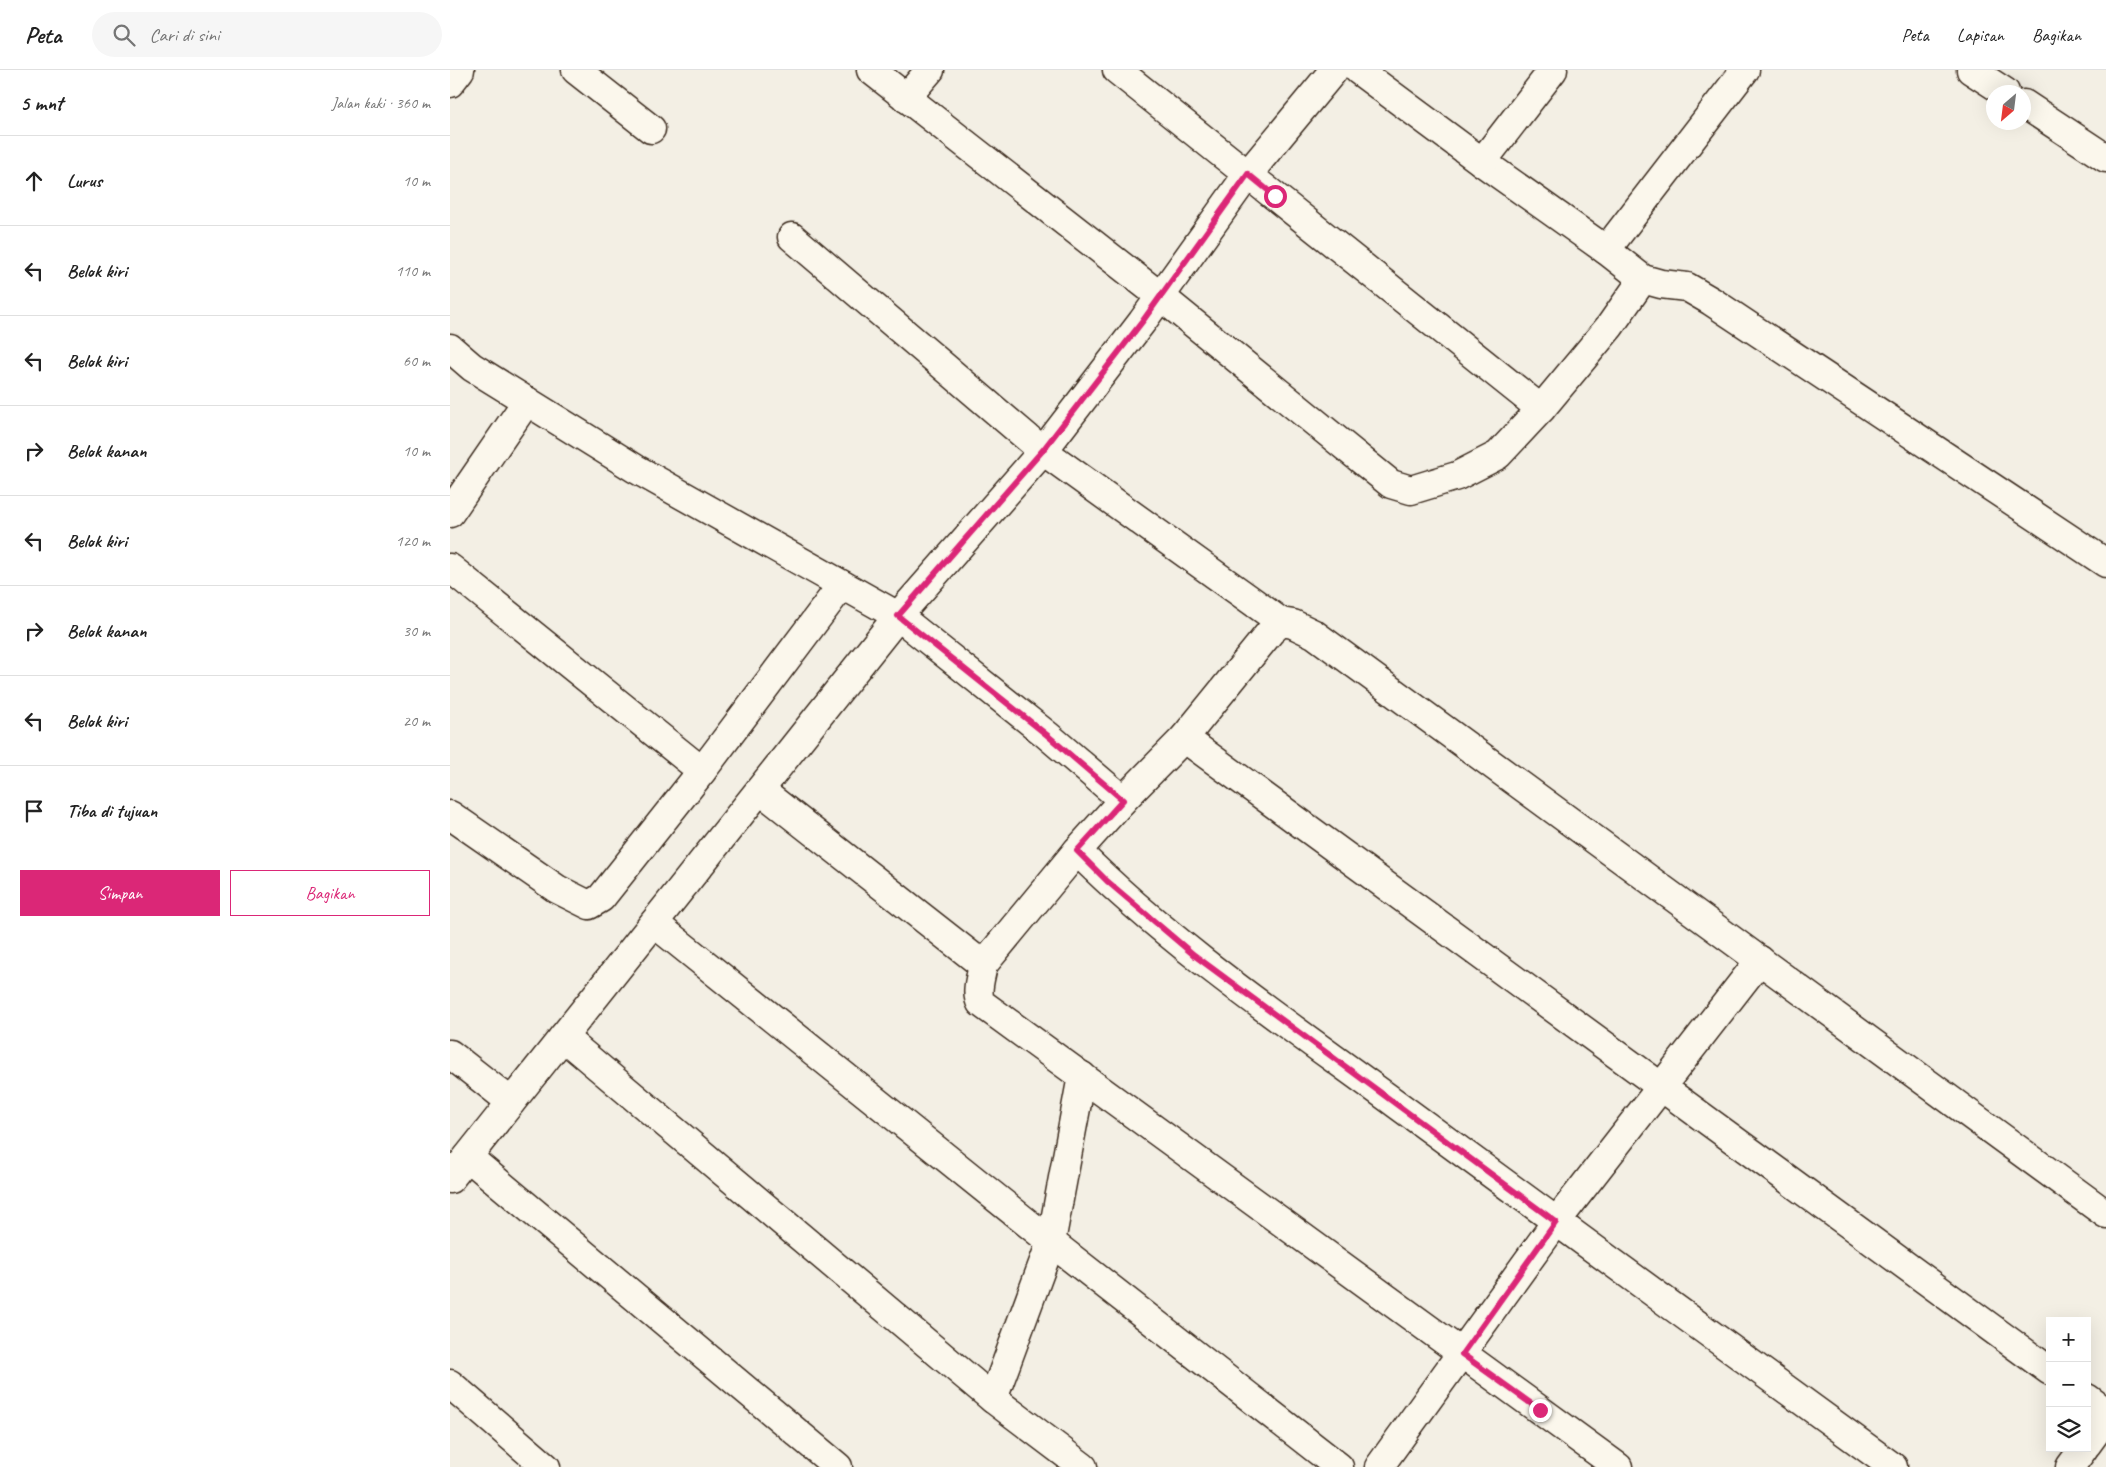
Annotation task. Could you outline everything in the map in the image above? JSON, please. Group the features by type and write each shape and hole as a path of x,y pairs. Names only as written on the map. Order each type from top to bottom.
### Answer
{"street":[{"path":"450,83 460,70"},
{"path":"576,70 652,129"},
{"path":"871,70 1160,296 1391,484 1401,488 1411,490 1457,476 1498,455 1541,409 1610,326 1643,279"},
{"path":"906,98 930,70"},
{"path":"1117,70 1541,409"},
{"path":"450,1179 898,616 1043,450 1160,296 1248,174 1334,70"},
{"path":"1358,70 1482,162 1606,250 1643,279 1661,284 1687,287 1711,301 2106,563"},
{"path":"1482,162 1553,70"},
{"path":"1606,250 1745,70"},
{"path":"1971,70 1994,85"},
{"path":"2031,109 2106,158"},
{"path":"792,236 1043,450 1281,622 1293,624 1314,634 2106,1214"},
{"path":"450,348 472,366 636,469 898,616 1047,735 1123,800"},
{"path":"450,513 527,401"},
{"path":"450,568 702,771"},
{"path":"450,815 557,889 589,905 601,898 702,771 842,584"},
{"path":"1281,622 1270,631 1184,738 1123,800 1077,851 982,965 978,998 981,1003 1618,1467"},
{"path":"1184,738 2046,1368"},
{"path":"760,790 982,965"},
{"path":"1077,851 1107,881 1194,955 1893,1467"},
{"path":"654,923 1051,1242 1339,1467"},
{"path":"1379,1467 1556,1222 1760,960"},
{"path":"564,1037 994,1399 1083,1467"},
{"path":"450,1054 511,1102"},
{"path":"994,1399 1051,1242 1082,1076"},
{"path":"468,1157 838,1467"},
{"path":"450,1384 546,1467"},
{"path":"2091,1401 2106,1412"},
{"path":"2091,1439 2106,1418"},
{"path":"2070,1467 2081,1452"}],"route":[{"path":"1275,196 1248,174 1142,322 1043,450 898,616 1047,735 1123,800 1077,851 1107,881 1194,955 1556,1222 1462,1354 1540,1410"}]}
